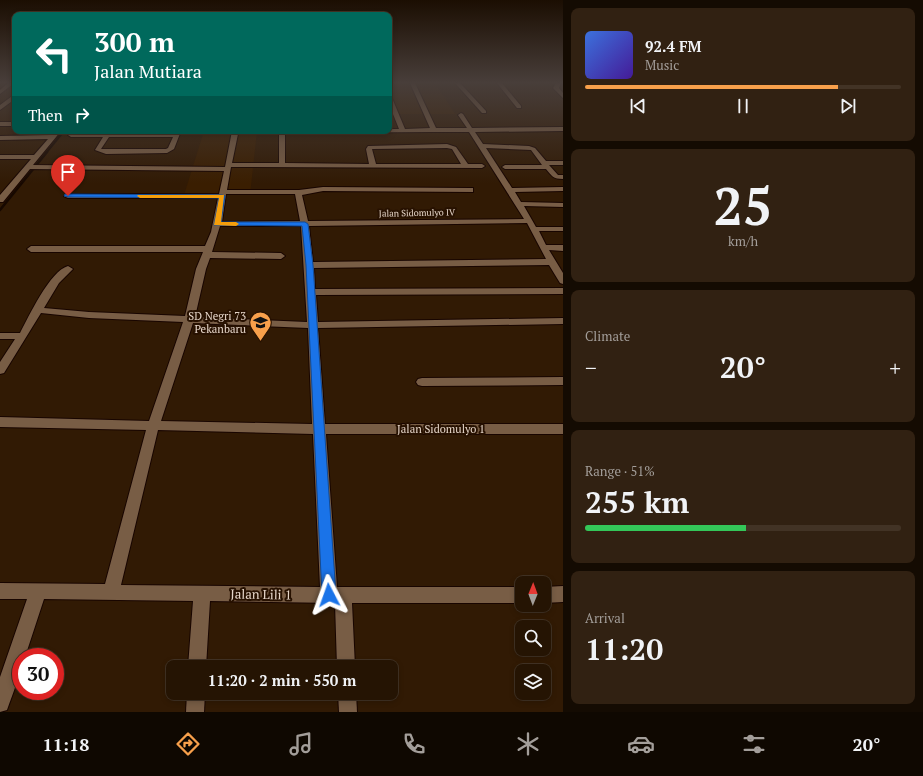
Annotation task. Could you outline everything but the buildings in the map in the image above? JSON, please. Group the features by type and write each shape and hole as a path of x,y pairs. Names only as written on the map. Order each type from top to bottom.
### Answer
{"street":[{"path":"397,116 403,132"},
{"path":"427,116 434,131"},
{"path":"461,116 532,225 552,262 560,272 563,281"},
{"path":"0,124 12,124"},
{"path":"392,132 563,129"},
{"path":"522,130 526,136"},
{"path":"0,200 56,134"},
{"path":"71,135 90,134"},
{"path":"108,134 98,150 106,152 167,151 171,149 177,134"},
{"path":"111,592 152,426 189,319 201,269 217,224 234,134"},
{"path":"282,134 282,165"},
{"path":"0,138 53,137"},
{"path":"481,146 531,146 556,177 563,177"},
{"path":"373,165 369,149 370,147 465,165 482,166"},
{"path":"28,167 373,165 418,156 452,147 465,165"},
{"path":"0,157 37,157"},
{"path":"505,167 563,163"},
{"path":"68,196 299,192 323,189 470,190"},
{"path":"510,190 563,189"},
{"path":"299,192 299,200 305,224 309,265 318,430 336,595 345,660"},
{"path":"519,204 563,205"},
{"name":"Jalan Sidomulyo IV","path":"217,224 532,225 563,229"},
{"path":"544,247 563,248"},
{"path":"30,249 208,252 281,256"},
{"path":"309,265 552,262"},
{"path":"0,370 23,336 57,278 63,271 68,269"},
{"path":"310,292 563,291"},
{"path":"38,310 89,315 313,325 563,321"},
{"path":"0,336 23,336"},
{"path":"422,382 563,381"},
{"name":"Jalan Sidomulyo 1","path":"0,422 318,430 563,429"},
{"name":"Jalan Lili 1","path":"0,591 202,594 515,595"},
{"path":"0,703 38,592"},
{"path":"198,660 202,594"},
{"path":"551,595 563,594"},
{"path":"195,712 196,700"},
{"path":"347,700 348,712"}],"shaded area":[{"path":"203,134 257,134 250,195 184,195"}],"waterway":[{"path":"46,153 62,134"},
{"path":"0,210 47,152"}],"slow traffic":[{"path":"140,196 222,196 217,224 236,224"}],"place":[{"name":"SD Negri 73 Pekanbaru","path":"261,342"}],"route":[{"path":"68,196 222,196 217,224 305,224 313,325 318,430 329,595"}]}
